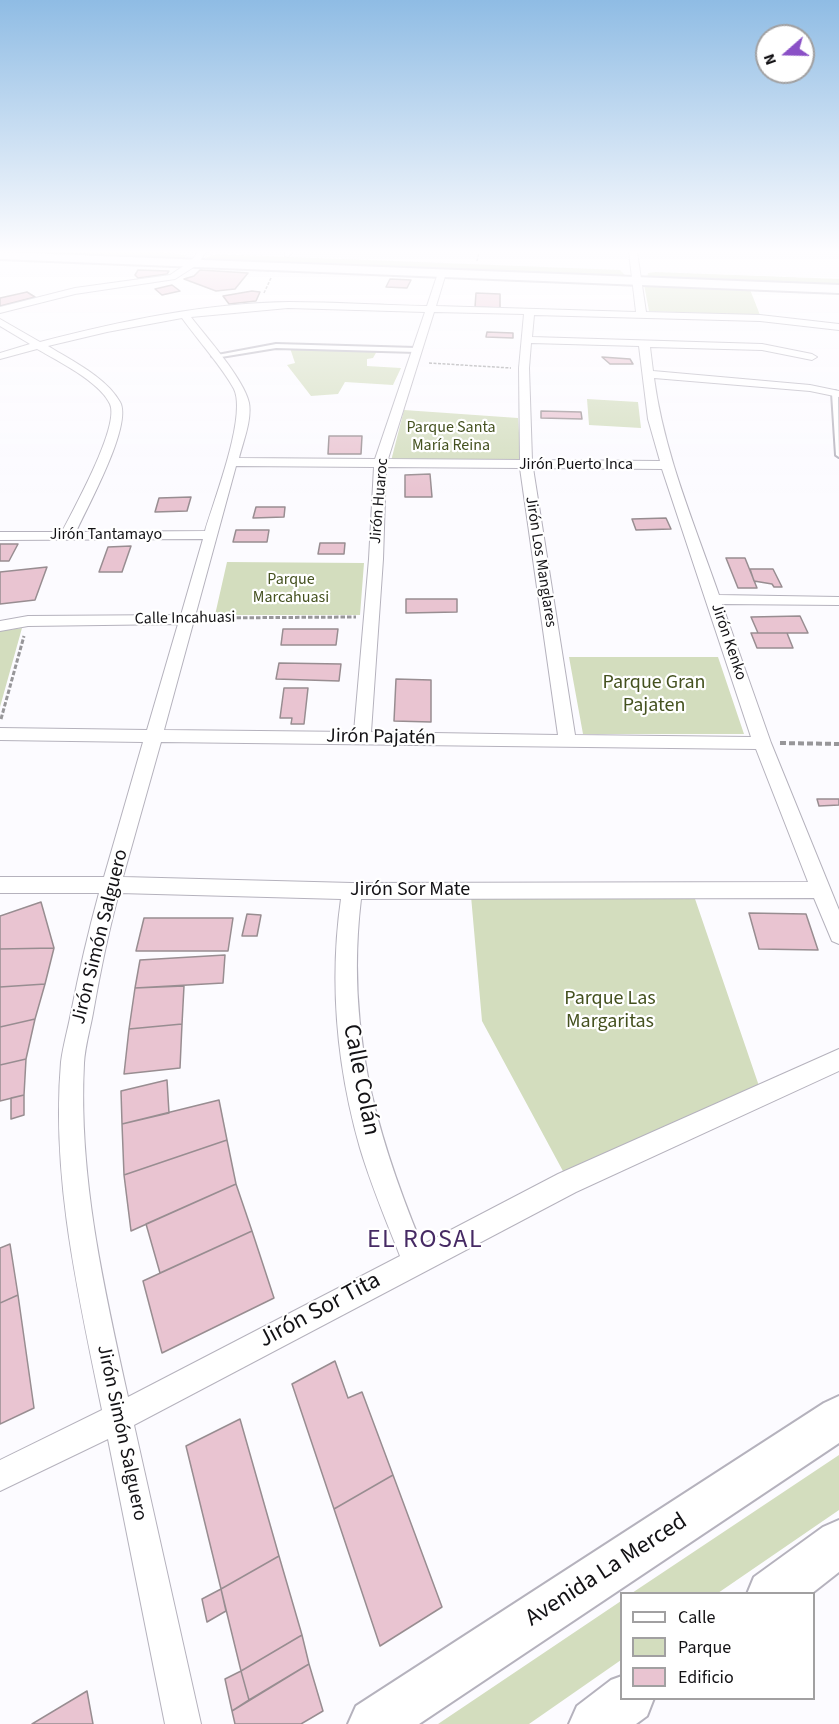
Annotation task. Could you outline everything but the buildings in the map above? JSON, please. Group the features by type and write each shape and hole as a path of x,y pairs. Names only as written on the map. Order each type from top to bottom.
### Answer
{"main road":[{"name":"Avenida La Merced","path":"374,1724 839,1418"},
{"path":"772,1592 839,1544"},
{"path":"595,1724 626,1700"}],"street":[{"path":"16,332 74,367 107,391 116,405 119,420 68,534"},
{"path":"0,356 36,345 94,332"},
{"name":"Jirón Simón Salguero","path":"183,1724 95,1308 79,1210 73,1159 71,1109 73,1060 95,943 186,619 212,535 232,462 244,405 239,389 197,332"},
{"name":"Jirón Huaroc","path":"362,738 380,464 422,332"},
{"name":"Jirón Los Manglares","path":"528,332 524,368 526,465 567,740"},
{"path":"527,340 762,347 812,357"},
{"name":"Jirón Kenko","path":"644,342 654,419 667,465 762,743 839,935"},
{"path":"649,374 810,388 837,394"},
{"name":"Jirón Puerto Inca","path":"232,462 667,465"},
{"name":"Jirón Tantamayo","path":"0,536 212,535"},
{"path":"713,599 839,601"},
{"name":"Calle Incahuasi","path":"0,626 28,621 186,619"},
{"name":"Jirón Pajatén","path":"0,734 762,743"},
{"name":"Jirón Sor Mate","path":"0,885 113,885 352,891 820,890"},
{"name":"Calle Colán","path":"352,891 347,920 346,973 348,1017 357,1086 368,1134 381,1175 415,1262"},
{"name":"Jirón Sor Tita","path":"0,1476 118,1418 567,1183 839,1060"}],"lane":[{"path":"215,356 276,346 416,350"},
{"path":"837,394 839,454"}],"path":[{"path":"412,362 524,368"},
{"name":"Calle Incahuasi","path":"186,619 371,616"},
{"path":"0,724 28,621"},
{"path":"762,743 839,744"}],"green space":[{"path":"290,348 377,351 373,358 367,359 367,366 401,368 393,385 345,382 338,394 311,396 287,365 295,363"},
{"path":"587,399 638,402 641,428 589,425"},
{"name":"Parque Santa María Reina","path":"404,410 518,418 521,463 391,461"},
{"name":"Parque Marcahuasi","path":"227,562 364,563 360,615 215,615"},
{"path":"22,628 0,707 0,631"},
{"name":"Parque Gran Pajaten","path":"569,657 718,657 744,734 583,734"},
{"name":"Parque Las Margaritas","path":"693,893 759,1086 564,1173 482,1021 471,896"},
{"path":"839,1455 839,1510 719,1592 634,1592"},
{"path":"620,1602 620,1661 529,1724 438,1724"}],"district":[{"name":"EL ROSAL","path":"425,1241"}]}
